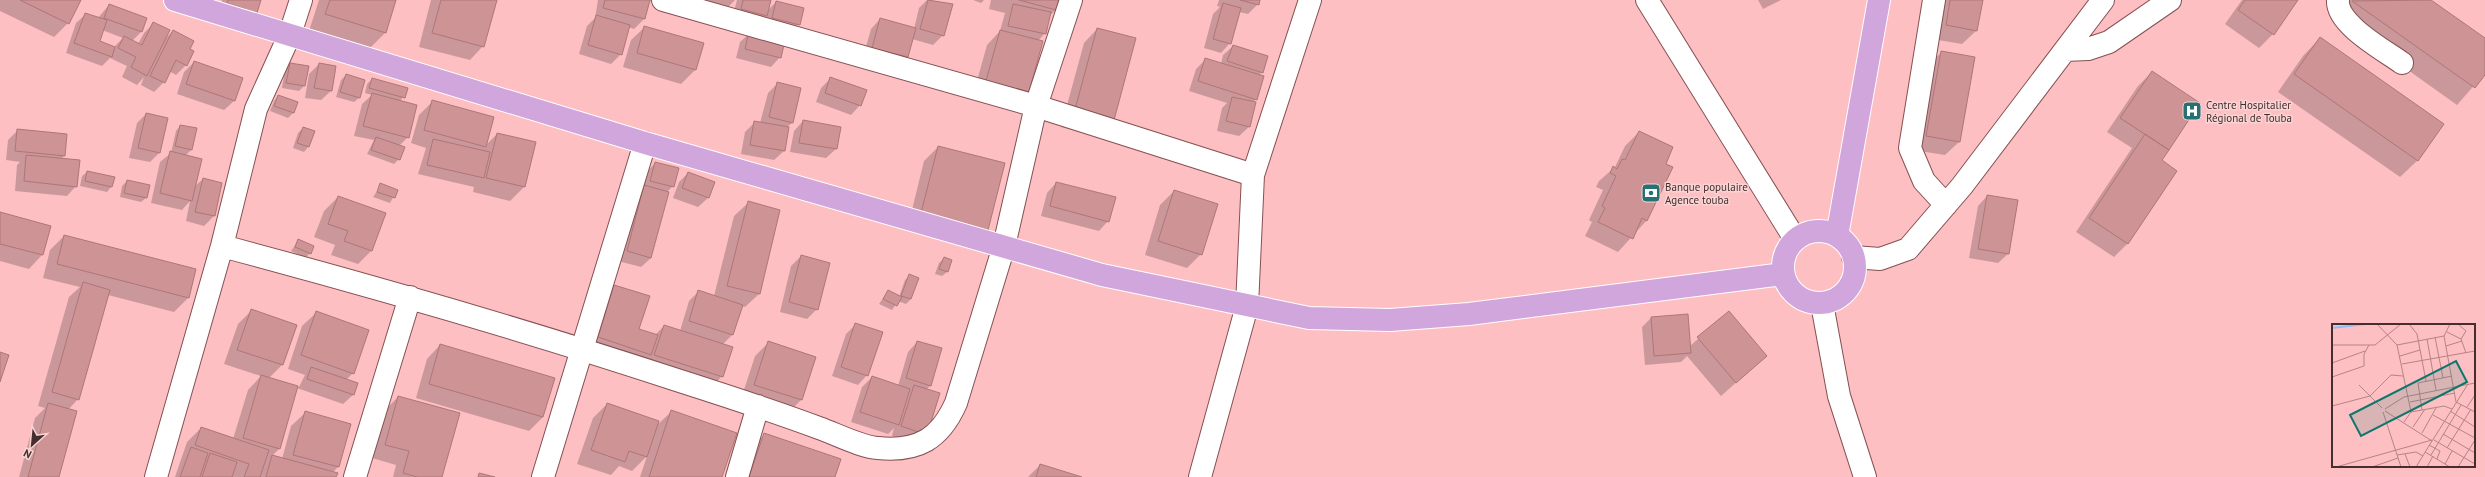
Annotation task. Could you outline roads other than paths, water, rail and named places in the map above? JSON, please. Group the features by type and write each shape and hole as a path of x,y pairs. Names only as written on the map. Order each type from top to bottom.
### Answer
{"main road":[{"path":"175,0 645,142 1004,246 1102,276 1309,318 1390,320 1477,313 1783,274"},
{"path":"1837,236 1879,0"},
{"path":"1816,230 1837,236 1848,245 1853,257 1855,270 1852,283 1845,294 1834,301 1822,304 1808,303 1796,297 1788,287 1783,274 1782,264 1786,250 1795,239 1804,233 1816,230"}],"street":[{"path":"156,477 222,246 256,109 290,34 301,0"},
{"path":"662,0 1036,106 1253,175"},
{"path":"222,246 410,296 582,349 758,406 877,448 906,448 931,439 947,423 956,403 1004,246 1036,106 1071,0"},
{"path":"1200,477 1247,306 1253,175 1310,0"},
{"path":"1647,0 1795,239"},
{"path":"1934,0 1910,148 1924,180 1946,205"},
{"path":"1853,257 1880,259 1908,249 1946,205 2103,0"},
{"path":"2065,50 2088,49 2109,42 2170,0"},
{"path":"2338,0 2337,7 2345,21 2402,63"},
{"path":"543,477 645,142"},
{"path":"355,477 410,296"},
{"path":"1822,304 1839,396 1865,477"},
{"path":"737,477 758,406"}],"place":[{"name":"Centre Hospitalier Régional de Touba","path":"2192,111"},
{"name":"Banque populaire Agence touba","path":"1651,193"}]}
